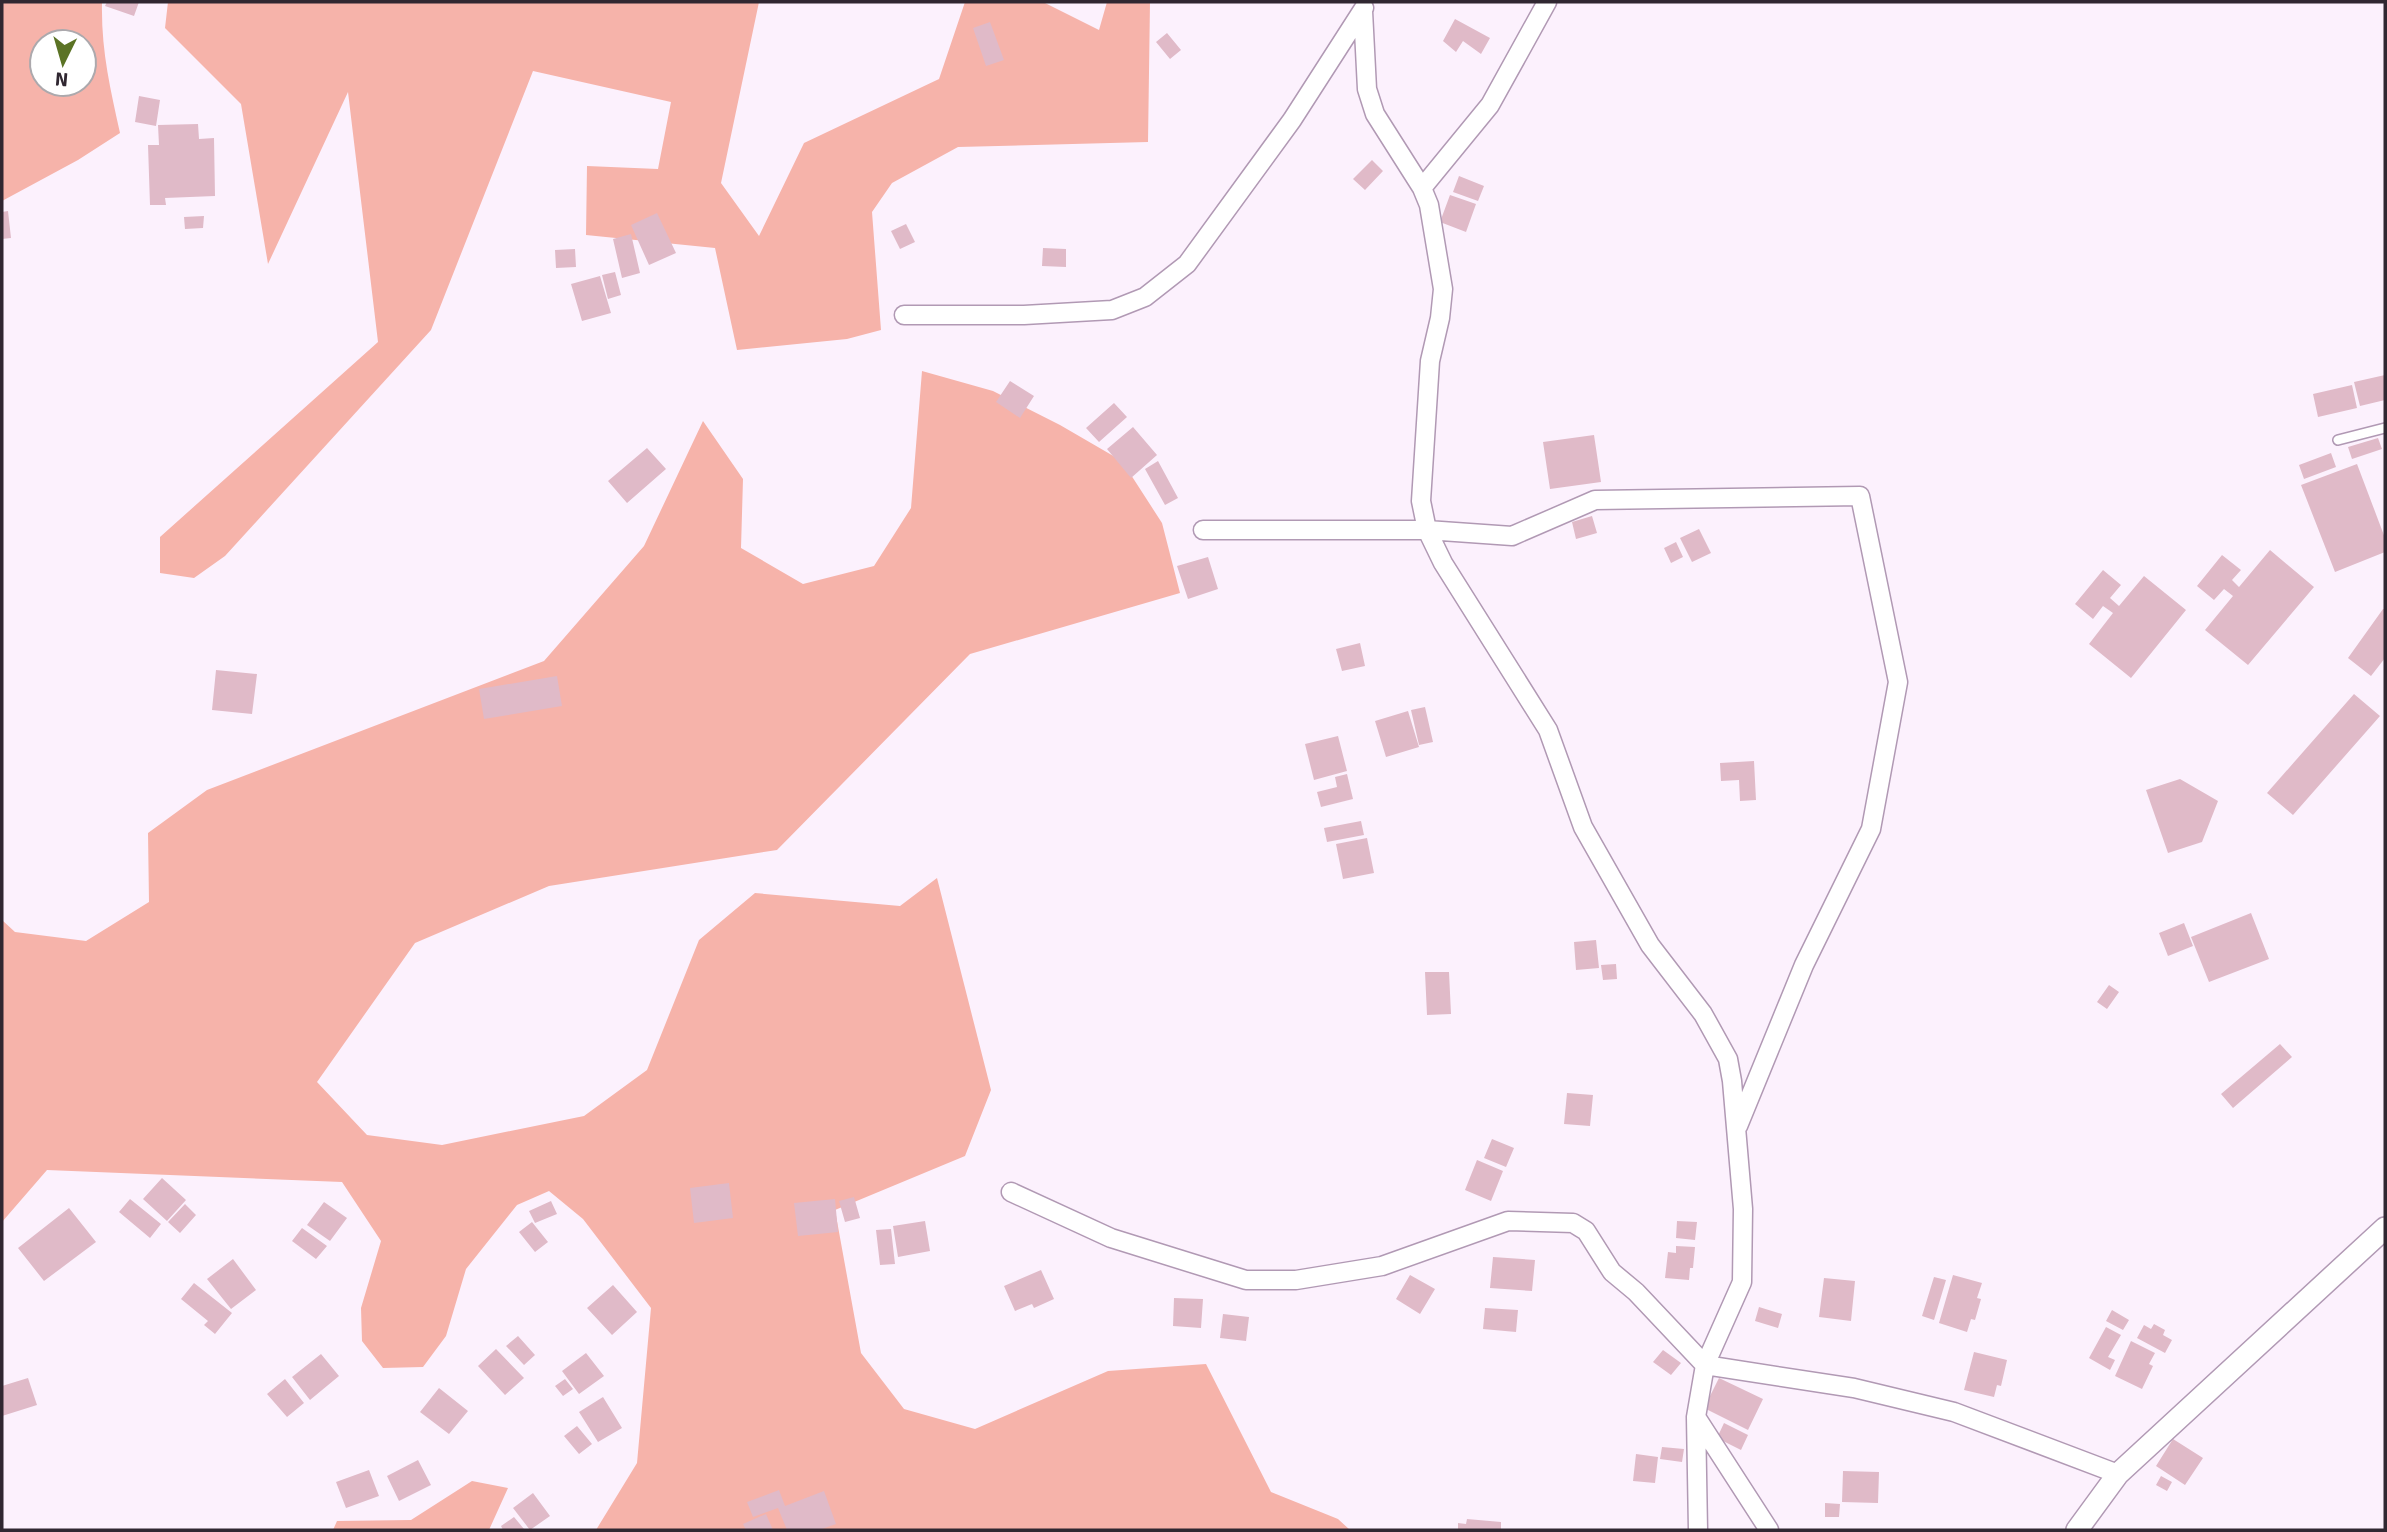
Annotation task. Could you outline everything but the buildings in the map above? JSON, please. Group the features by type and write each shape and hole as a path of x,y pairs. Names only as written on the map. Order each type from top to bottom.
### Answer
{"street":[{"path":"1422,188 1490,105 1547,2"},
{"path":"1365,6 1367,89 1375,114 1422,188 1429,205 1443,289 1429,373 1421,501 1427,530 1443,563 1548,730 1583,827 1650,945 1703,1014 1728,1059 1743,1209 1742,1282 1705,1365 1696,1417 1698,1530"},
{"path":"905,314 1024,315 1112,310 1145,297 1187,264 1292,120 1365,6"},
{"path":"1203,530 1427,530 1512,536 1595,500 1860,496 1898,682 1871,829 1804,965 1735,1133"},
{"path":"1011,1192 1111,1238 1247,1280 1296,1280 1382,1266 1508,1221 1573,1223 1586,1231 1612,1272 1636,1292 1705,1365 1854,1388 1954,1412 2118,1474"},
{"path":"2077,1530 2118,1474 2385,1228"},
{"path":"1696,1417 1769,1530"}],"lane":[{"path":"2338,440 2385,428"}],"shaded area":[{"path":"2,2 102,2 105,52 120,133 78,160 2,201"},
{"path":"168,2 759,2 721,183 759,236 804,143 939,79 965,2 1043,2 1099,30 1107,2 1150,2 1148,142 958,147 892,183 872,212 881,330 847,339 737,350 715,248 586,235 587,166 658,169 671,102 533,71 431,330 225,556 194,578 160,573 160,537 378,342 348,92 268,264 241,104 165,28"},
{"path":"922,371 993,391 1122,461 1162,523 1180,593 970,654 777,850 549,886 415,943 317,1082 367,1135 442,1145 584,1116 647,1070 699,940 755,893 900,906 937,878 991,1090 965,1156 835,1210 861,1353 904,1409 975,1429 1108,1371 1206,1364 1271,1492 1338,1519 1350,1530 596,1530 637,1463 651,1308 583,1219 549,1191 517,1205 466,1269 446,1336 423,1367 383,1368 362,1341 361,1308 381,1241 342,1182 47,1170 2,1222 2,920 15,932 86,941 149,902 148,833 207,790 544,661 644,546 703,421 743,479 741,548 803,584 874,566 911,508"},
{"path":"472,1481 508,1488 489,1530 333,1530 337,1521 411,1520"}]}
